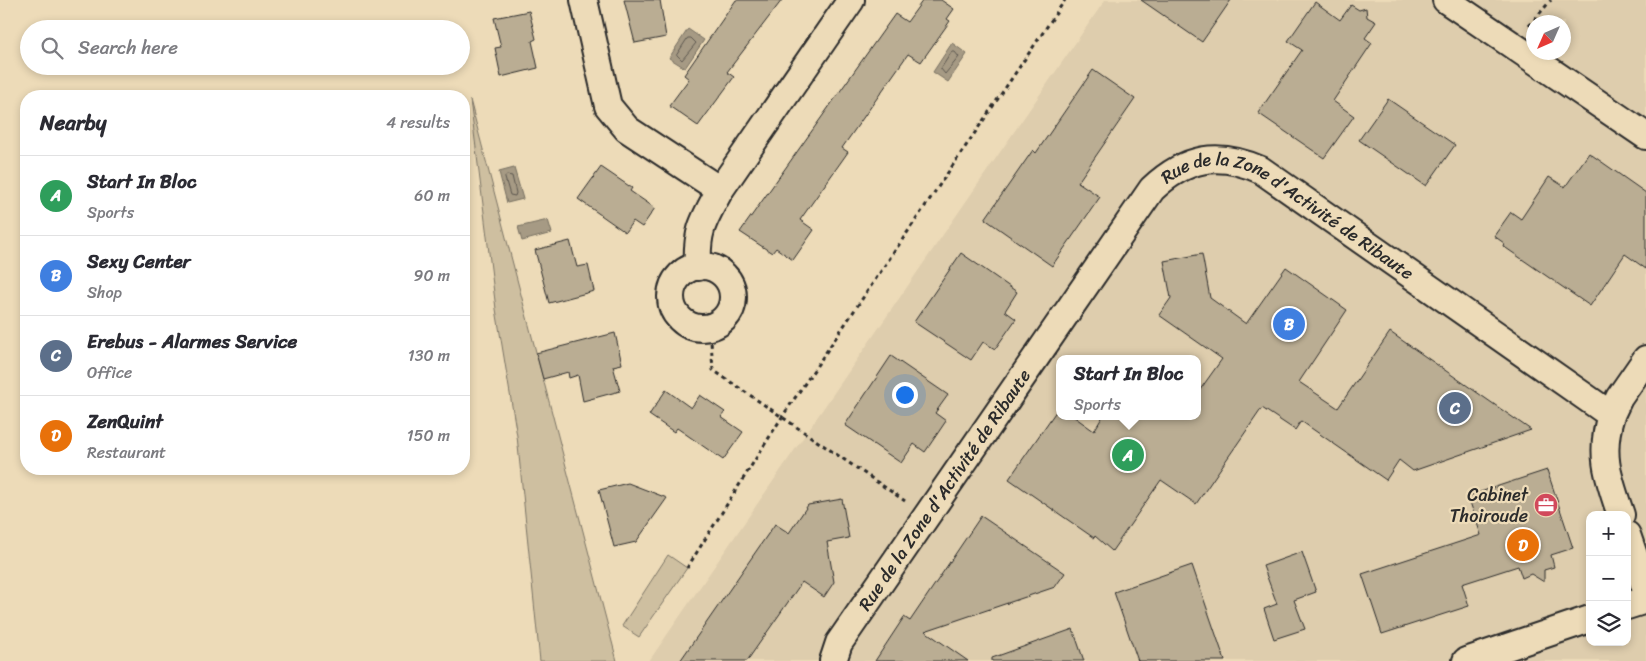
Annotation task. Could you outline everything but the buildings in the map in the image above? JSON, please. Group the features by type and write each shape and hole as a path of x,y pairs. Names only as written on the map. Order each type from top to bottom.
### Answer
{"street":[{"path":"584,0 608,106 627,129 720,190"},
{"path":"698,266 696,243 700,226 720,190 851,0"},
{"path":"1446,0 1646,136"},
{"name":"Rue de la Zone d'Activité de Ribaute","path":"833,661 839,643 1152,190 1166,176 1185,165 1203,160 1223,158 1242,162 1261,170 1611,415"},
{"path":"698,266 713,268 725,276 732,290 732,305 726,318 710,327 699,328 685,324 674,312 671,298 674,283 684,272 698,266"},
{"path":"1620,511 1607,473 1604,452 1605,434 1611,415 1646,359"},
{"path":"1631,547 1646,590"},
{"path":"1631,605 1646,600"},
{"path":"1466,661 1586,620"}],"path":[{"path":"686,568 782,417 1065,0"},
{"path":"710,327 713,370 927,515"}],"shaded area":[{"path":"1105,0 1646,0 1646,661 649,661"},
{"path":"470,100 617,661 540,661 517,436 496,309"},
{"path":"668,555 687,568 639,637 622,626"}],"water":[{"path":"688,29 704,40 685,68 669,58"},
{"path":"952,43 967,54 948,82 933,72"},
{"path":"514,168 523,199 507,203 499,172"},
{"path":"548,220 552,233 522,241 518,227"}],"place":[{"name":"Sexy Center","path":"1289,324"},
{"name":"Erebus - Alarmes Service","path":"1455,408"},
{"name":"Start In Bloc","path":"1128,455"},
{"name":"Cabinet Thoiroude","path":"1546,505"},
{"name":"ZenQuint","path":"1523,545"}]}
